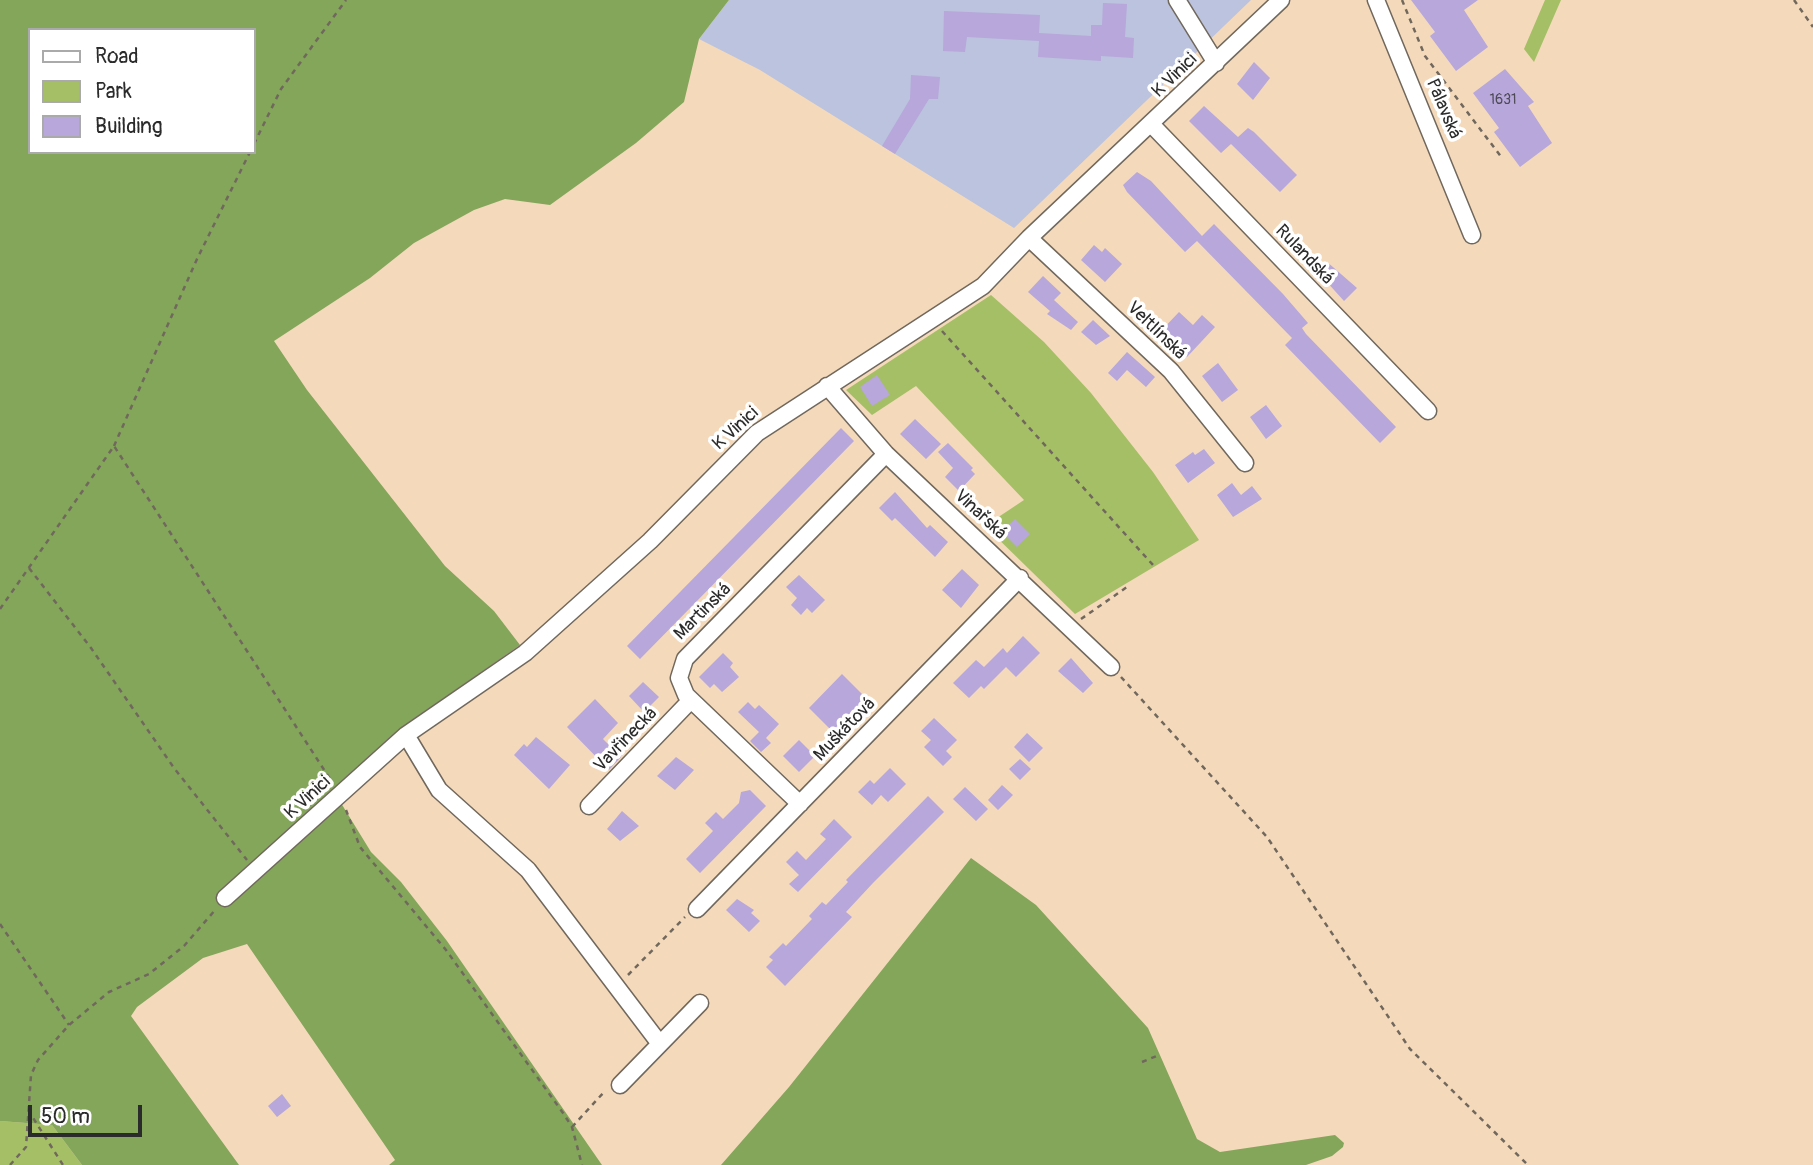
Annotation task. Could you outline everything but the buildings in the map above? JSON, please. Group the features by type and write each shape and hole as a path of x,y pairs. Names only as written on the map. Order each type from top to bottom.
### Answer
{"street":[{"path":"1177,0 1216,63"},
{"name":"K Vinici","path":"225,898 406,735 525,653 650,541 757,433 983,286 1029,238 1152,125 1280,0"},
{"name":"Pálavská","path":"1376,0 1472,235"},
{"name":"Rulandská","path":"1152,125 1428,411"},
{"name":"Veltlínská","path":"1029,238 1171,371 1245,463"},
{"name":"Vinařská","path":"827,386 887,454 1111,667"},
{"name":"Martinská","path":"691,700 679,678 685,659 887,454"},
{"name":"Muškátová","path":"692,912 1020,578"},
{"path":"691,700 800,804"},
{"name":"Vavřinecká","path":"589,806 691,700"},
{"path":"406,735 439,790 528,870 660,1044"},
{"path":"620,1085 700,1003"}],"path":[{"path":"256,140 281,89 346,0"},
{"path":"1402,0 1425,56 1502,158"},
{"path":"1794,0 1813,27"},
{"path":"0,609 114,446 197,259 249,154"},
{"path":"932,320 1153,565"},
{"path":"114,446 340,795 360,847 446,950 572,1127 582,1165"},
{"path":"29,568 90,648 174,768 256,871"},
{"path":"1070,626 1127,587"},
{"path":"1111,667 1267,837 1410,1049 1528,1165"},
{"path":"10,1165 26,1147 31,1075 38,1060 69,1025 109,992 149,974 184,947 225,898"},
{"path":"616,987 692,912"},
{"path":"0,924 69,1025"},
{"path":"1142,1062 1159,1055"},
{"path":"572,1127 615,1080 620,1085"},
{"path":"28,1110 63,1165"}],"shaded area":[{"path":"729,0 1251,0 1014,228 760,70 699,39"}],"green space":[{"path":"0,0 729,0 699,39 684,102 636,143 550,205 505,199 474,210 414,243 370,278 274,341 307,390 445,566 494,611 520,645 406,725 333,790 371,852 401,882 447,941 602,1165 389,1165 395,1160 247,944 203,958 137,1007 131,1016 239,1165 82,1165 52,1125 0,1121"},
{"path":"1545,0 1561,0 1534,62 1524,49"},
{"path":"991,295 1044,342 1091,393 1153,472 1199,540 1075,614 985,526 1024,500 916,386 872,415 846,390"},
{"path":"971,858 1036,905 1148,1028 1197,1139 1220,1152 1335,1135 1344,1143 1343,1147 1332,1156 1306,1165 721,1165 789,1087"},
{"path":"0,1121 52,1125 82,1165 0,1165"}]}
